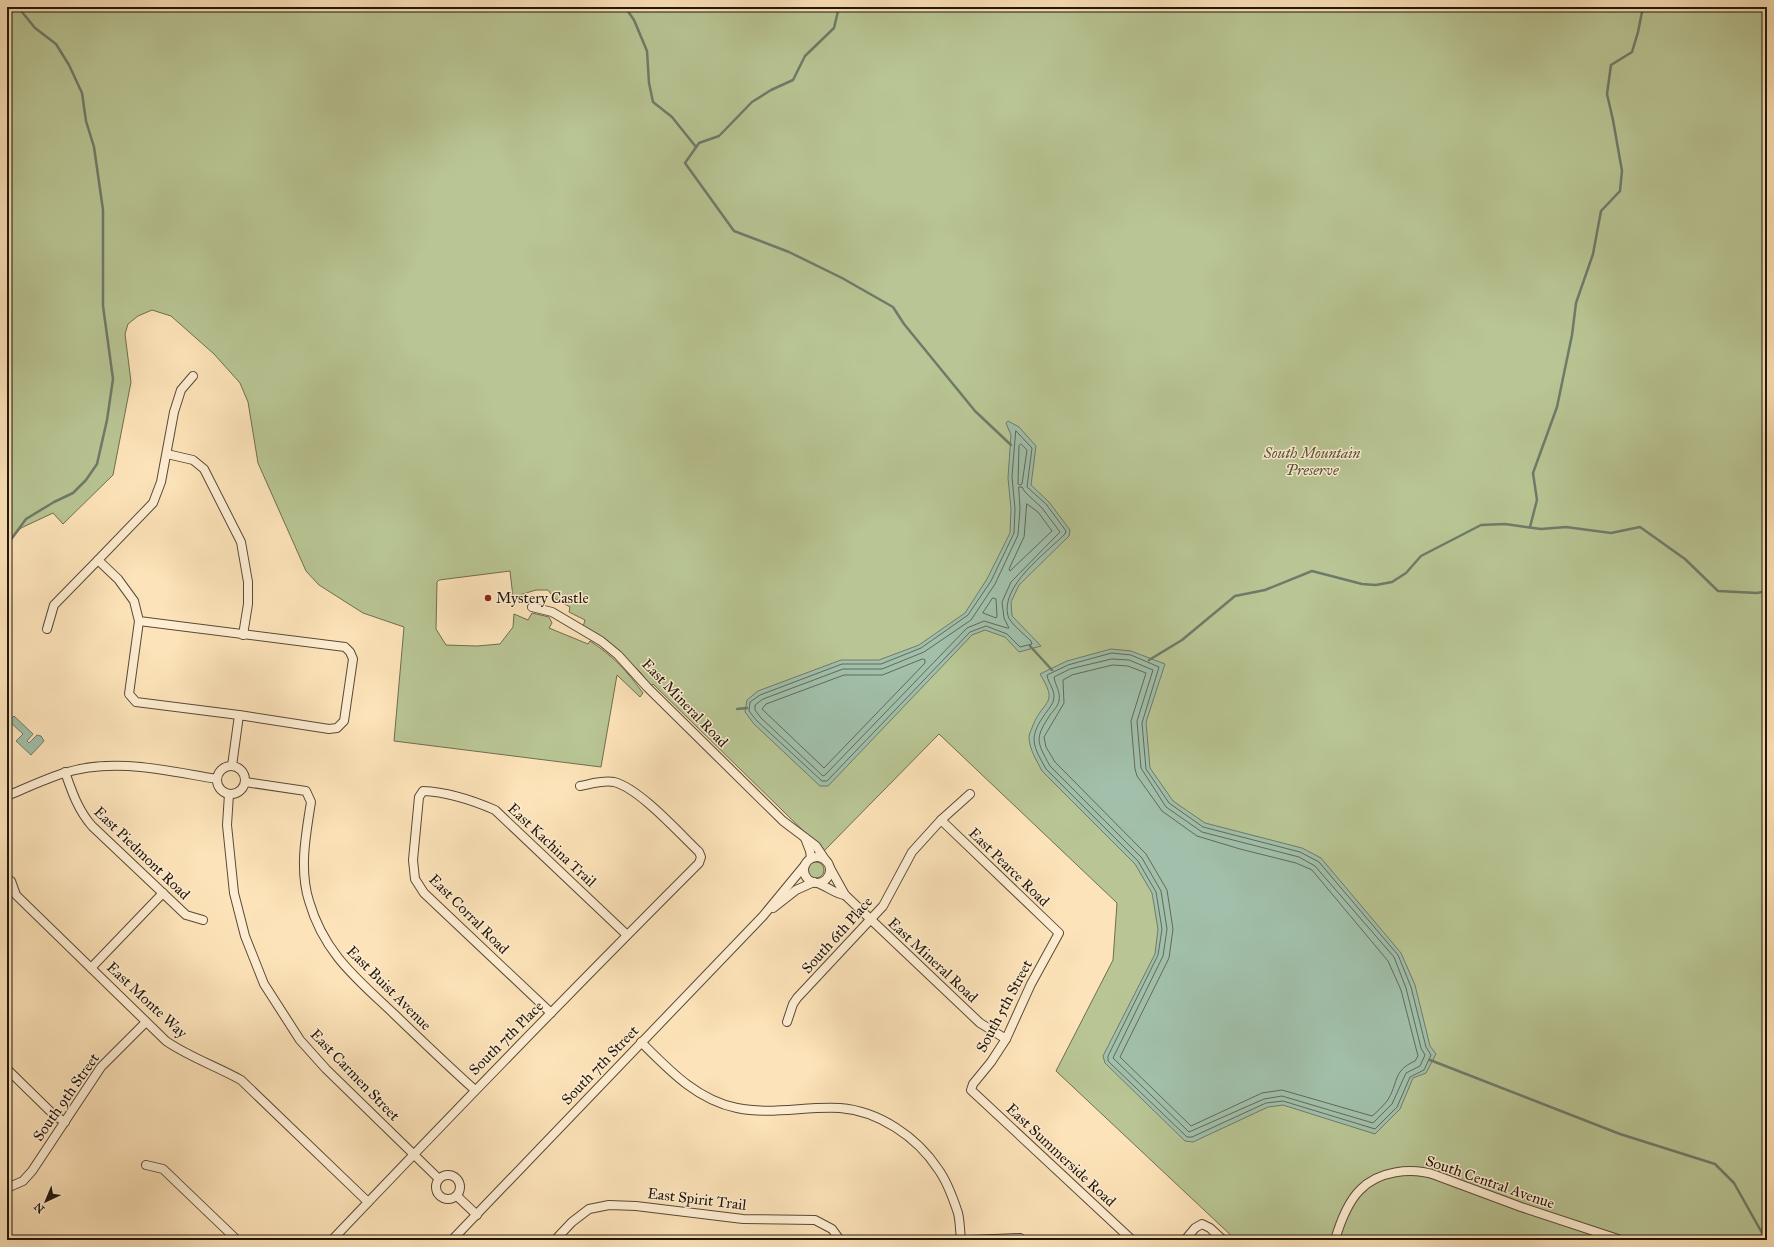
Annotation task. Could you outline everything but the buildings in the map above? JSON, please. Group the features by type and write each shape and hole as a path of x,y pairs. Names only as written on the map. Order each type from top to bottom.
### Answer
{"street":[{"path":"48,628 54,605 153,503 162,482 174,412 181,390 193,376"},
{"path":"167,454 193,460 204,469 240,542 248,582 248,604 243,635"},
{"path":"98,560 118,579 134,601 139,621 129,694 136,702 239,715 329,729 337,728 344,721 353,659 350,652 345,647 139,621"},
{"name":"East Mineral Road","path":"532,607 552,612 601,641 618,655 647,687 778,815 821,851 845,895 980,1023 1006,1039"},
{"path":"232,766 239,715"},
{"path":"7,796 65,772 111,765 146,768 216,778"},
{"path":"228,766 232,766 237,767 243,774 245,782 237,793 224,793 218,787 216,778 220,770 228,766"},
{"name":"East Piedmont Road","path":"65,772 75,799 83,815 186,915 203,920"},
{"name":"South 7th Place","path":"332,1240 474,1090 699,863 701,857 699,852 631,789 614,782 606,781 580,786"},
{"name":"East Buist Avenue","path":"245,782 306,791 309,795 311,802 304,852 304,870 308,900 319,929 341,964 474,1090"},
{"name":"East Kachina Trail","path":"423,791 436,791 468,798 495,810 627,935"},
{"name":"East Corral Road","path":"423,791 419,797 414,853 415,879 424,893 551,1013"},
{"name":"East Carmen Street","path":"229,794 227,825 234,893 245,936 264,984 300,1040 326,1069 439,1179"},
{"name":"South 6th Place","path":"787,1022 793,1004 797,998 883,906 912,852 941,820 970,794"},
{"name":"East Pearce Road","path":"941,820 1058,933"},
{"name":"East Mineral Road","path":"804,838 811,858"},
{"path":"811,858 819,857 828,864"},
{"name":"South 7th Street","path":"452,1240 769,910 811,858"},
{"name":"South 7th Street","path":"769,910 796,890 827,878 828,864"},
{"path":"805,865 806,876 815,882"},
{"name":"East Monte Way","path":"11,881 16,896 166,1041 179,1050 219,1067 240,1080 368,1202"},
{"name":"East Mineral Road","path":"815,882 824,884 840,894 845,895"},
{"path":"91,968 163,893"},
{"name":"South 5th Street","path":"971,1090 973,1084 991,1062 1006,1039 1031,984 1058,933"},
{"name":"South 9th Street","path":"8,1188 23,1181 32,1172 101,1067 146,1022"},
{"path":"641,1042 684,1082 704,1096 721,1103 737,1108 754,1110 842,1108 857,1111 892,1125 923,1150 939,1169 958,1214 961,1240"},
{"path":"7,1069 54,1115 65,1122"},
{"name":"East Summerside Road","path":"971,1090 1132,1240"},
{"path":"146,1165 163,1169 237,1240"},
{"name":"South Central Avenue","path":"1335,1240 1350,1204 1360,1189 1373,1180 1408,1171 1426,1172 1521,1207 1621,1240"},
{"path":"450,1175 458,1180 460,1189 457,1196 448,1200 440,1196 436,1188 439,1179 450,1175"},
{"path":"457,1196 477,1215"},
{"name":"East Spirit Trail","path":"555,1240 572,1222 590,1209 609,1205 636,1206 743,1219 771,1221 790,1219 815,1220 832,1229 840,1240"},
{"path":"1185,1240 1202,1224 1210,1228 1223,1240"},
{"path":"970,1240 1020,1238"}],"green space":[{"name":"South Mountain Preserve","path":"7,7 1767,7 1767,1240 1236,1240 1056,1071 1113,960 1117,903 939,734 824,851 653,684 651,686 627,659 583,627 585,620 569,612 570,607 554,598 548,590 536,590 513,597 510,571 439,580 437,582 436,629 446,645 477,646 500,644 513,627 514,614 528,620 532,613 549,617 552,623 549,628 588,644 590,641 606,652 625,671 643,693 640,697 617,675 601,767 394,741 404,627 363,613 319,585 306,571 258,463 248,402 240,383 214,354 171,316 152,310 138,316 128,324 125,334 131,382 113,475 63,524 53,513 21,528 7,543"},
{"path":"816,862 822,864 824,870 822,876 816,878 810,876 808,870 810,864"}],"water":[{"path":"1008,421 1019,427 1036,446 1031,485 1049,502 1070,530 1069,536 1019,585 1011,602 1012,616 1041,646 1019,652 1005,637 985,630 972,635 828,786 820,786 754,724 745,712 747,700 758,691 841,660 879,660 919,645 965,613 987,579 1010,533 1011,509 1008,478 1011,435 1006,423"},
{"path":"1111,649 1131,651 1165,664 1146,722 1150,768 1173,801 1205,823 1302,848 1321,858 1401,953 1415,985 1430,1046 1436,1054 1426,1073 1413,1078 1400,1109 1375,1134 1283,1105 1268,1107 1193,1142 1185,1141 1105,1063 1103,1056 1155,954 1158,929 1152,893 1135,864 1042,771 1032,750 1029,741 1029,734 1049,697 1046,684 1040,674 1067,661"},
{"path":"14,716 33,734 27,741 29,743 37,735 41,736 44,741 31,755 16,741 23,734 9,721"}],"waterway":[{"path":"7,545 26,519 54,502 73,493 86,480 97,464 107,420 113,379 103,306 103,210 94,147 86,121 82,93 69,65 56,44 35,28 18,7"},
{"path":"625,7 634,20 647,51 649,83 653,102 672,117 696,147"},
{"path":"839,7 834,28 805,56 793,80 771,90 752,102 719,136 699,143 685,163 734,231 789,252 842,278 893,307 904,324 975,411 1011,445"},
{"path":"1530,527 1537,500 1533,473 1557,407 1572,335 1576,303 1593,254 1601,211 1620,191 1622,171 1607,94 1611,65 1632,52 1643,7"},
{"path":"1149,660 1182,640 1235,596 1265,590 1312,571 1362,584 1376,585 1392,582 1406,573 1421,556 1481,525 1505,524 1541,529 1566,527 1611,533 1640,527 1685,559 1718,591 1757,593 1767,591"},
{"path":"1030,646 1052,670"},
{"path":"737,709 747,708"},
{"path":"1430,1060 1620,1134 1715,1164 1734,1183 1766,1240"}],"place":[{"name":"Mystery Castle","path":"488,598"}]}
